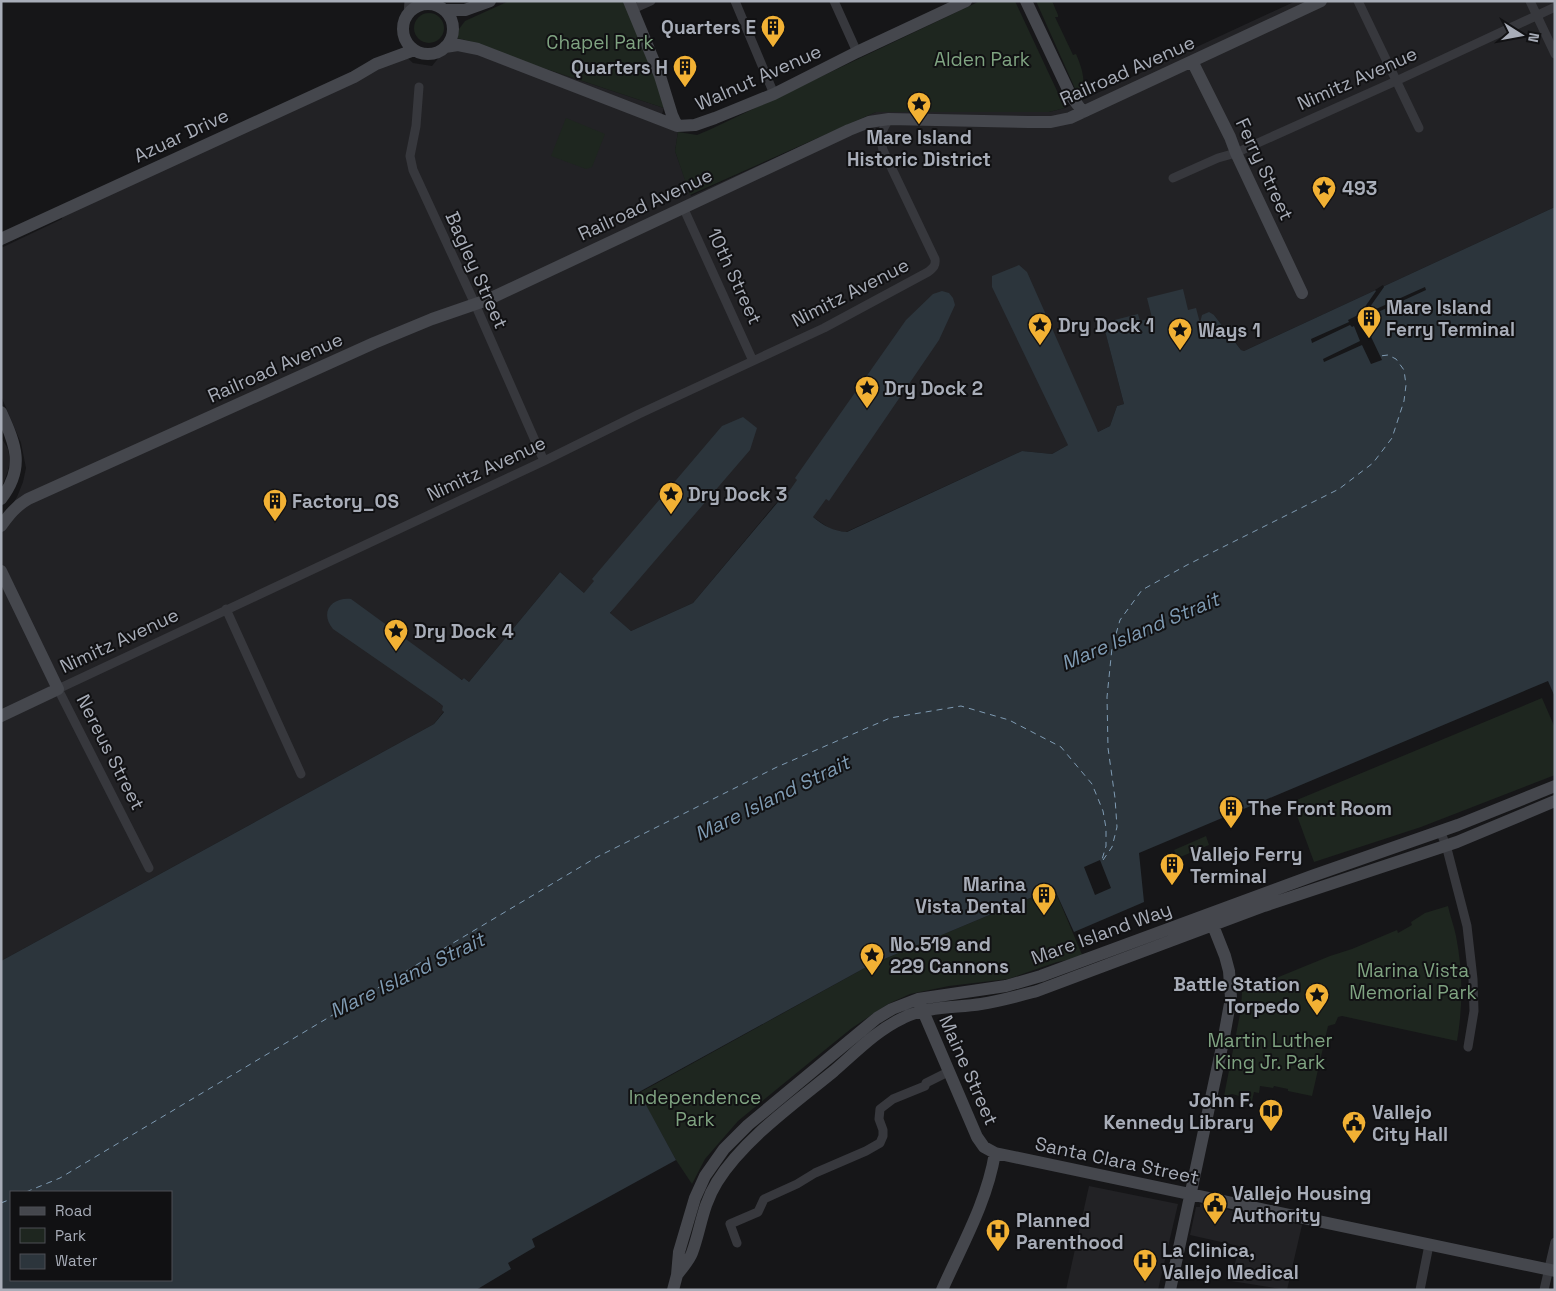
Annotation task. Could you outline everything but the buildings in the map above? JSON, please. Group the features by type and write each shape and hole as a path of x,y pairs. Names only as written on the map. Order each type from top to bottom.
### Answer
{"street":[{"path":"434,5 451,20 452,37 440,52 423,54 408,46 403,33 404,20 408,8 434,5 457,11 490,1"},
{"path":"651,1 631,5 660,76 677,126"},
{"path":"735,1 774,94"},
{"path":"834,1 857,52"},
{"name":"Walnut Avenue","path":"445,47 458,45 478,48 677,126 694,125 774,94 952,4 966,1"},
{"path":"1026,1 1071,96 1083,112"},
{"name":"Railroad Avenue","path":"3,523 20,504 28,499 374,343 475,304 849,130 870,122 889,120 1043,122 1070,118 1321,1"},
{"path":"1358,1 1419,128"},
{"path":"1530,1 1555,54"},
{"path":"453,31 460,20 475,7"},
{"name":"Nimitz Avenue","path":"1173,178 1218,158 1236,153 1555,7"},
{"name":"Azuar Drive","path":"376,64 398,42 403,33"},
{"name":"Azuar Drive","path":"1,239 354,77 376,64 414,50"},
{"name":"Ferry Street","path":"1192,61 1230,137 1302,293"},
{"name":"Bagley Street","path":"419,87 416,126 410,156 413,170 475,304 544,461"},
{"name":"Nimitz Avenue","path":"1,716 824,328 934,268 935,259 880,140 889,120"},
{"name":"10th Street","path":"682,207 754,360"},
{"path":"1,412 5,430 14,445 16,466 9,489 1,499"},
{"name":"Nereus Street","path":"1,571 58,689 149,868"},
{"path":"226,609 301,774"},
{"name":"Mare Island Way","path":"711,1180 757,1135 873,1038 904,1017 923,1012 980,1004 1036,991 1312,876 1440,831 1555,786"},
{"name":"Mare Island Way","path":"711,1180 724,1149 736,1136 877,1018 892,1009 918,999 1023,982 1210,919 1306,891 1446,846 1555,801"},
{"path":"1440,831 1446,846 1467,926 1473,979 1474,1011 1468,1047"},
{"path":"1170,1290 1231,998 1229,971 1210,919"},
{"name":"Maine Street","path":"918,999 977,1138 984,1148 994,1154 992,1173 978,1210 942,1290"},
{"path":"737,1243 730,1224 758,1212 764,1199 880,1143 884,1136 879,1119 880,1109 893,1099 925,1086 926,1083 935,1077 948,1072"},
{"name":"Santa Clara Street","path":"994,1154 1551,1271"},
{"path":"673,1290 677,1275 691,1255 711,1180"},
{"path":"1544,1290 1551,1271 1555,1242"},
{"path":"1420,1290 1429,1245"}],"shaded area":[{"path":"1296,1 1555,1 1555,207 1244,351 1241,350 1214,315 1201,328 1105,330 1124,404 1117,406 1110,426 1098,432 1096,429 1068,443 1068,445 1052,454 1022,451 846,532 829,528 782,496 693,603 631,631 610,614 614,607 584,593 560,572 469,682 464,678 463,680 457,677 439,703 444,706 444,711 434,724 1,961 1,517 8,511 17,497 26,468 21,443 1,396 1,248 62,219 63,210 399,50 413,63 432,66 440,56 453,50 457,38 664,108 659,124 678,132 675,151 691,196 876,112 1049,112 1065,108"},
{"path":"1,437 8,449 10,460 1,489"},
{"path":"1089,1186 1178,1204 1158,1290 1066,1290"},
{"path":"1200,1204 1302,1225 1287,1290 1231,1281 1239,1246 1190,1235 1196,1207 1200,1207"}],"green space":[{"name":"Chapel Park","path":"509,1 627,1 647,46 664,108 457,38 459,29 465,21"},
{"name":"Alden Park","path":"980,1 1015,1 1065,108 1049,112 876,112 690,195 675,151 678,132 697,135 709,130"},
{"path":"1036,1 1052,1 1058,15 1058,17 1055,17 1073,55 1076,54 1080,64 1084,88 1083,94 1077,93"},
{"path":"429,13 439,18 444,28 439,38 429,43 419,38 414,28 419,18"},
{"path":"566,118 605,134 592,167 586,169 551,156"},
{"path":"1542,698 1555,728 1555,775 1421,827 1314,862 1292,802"},
{"path":"1206,836 1209,845 1178,858 1174,850"},
{"name":"Independence Park","path":"1054,888 1083,957 1057,962 1008,979 949,986 910,994 888,1004 852,1028 738,1121 705,1159 692,1184 676,1160 639,1093 870,965"},
{"name":"Marina Vista Memorial Park","path":"1448,906 1456,936 1461,975 1461,1002 1457,1041 1342,1016 1338,1017 1335,1024 1328,1026 1312,1096 1274,1086 1273,1088 1260,1086 1259,1093 1254,1092 1252,1101 1250,1100 1250,1103 1240,1107 1243,1097 1232,1094 1224,1096 1241,1009 1242,992 1397,930 1398,933 1412,925 1411,922 1425,913"}],"water":[{"name":"Mare Island Strait","path":"1555,207 1555,697 1548,681 1139,853 1144,902 1074,932 1054,888 870,965 639,1092 676,1160 532,1239 535,1247 508,1263 511,1269 476,1290 1,1290 1,961 434,724 444,712 442,710 443,706 437,701 333,629 327,617 333,603 338,600 351,599 462,680 464,678 469,682 560,572 584,593 594,581 592,579 722,426 743,417 757,428 750,450 610,613 631,631 693,603 783,496 785,497 797,480 795,478 906,320 933,294 942,291 949,293 955,305 939,340 829,501 826,499 813,517 829,528 847,532 1022,451 1052,454 1068,445 992,287 992,276 1019,265 1027,272 1098,432 1110,426 1117,406 1124,404 1103,323 1138,314 1140,321 1152,318 1147,298 1183,289 1188,310 1196,308 1200,323 1202,315 1209,312 1214,315 1241,350 1244,351"}],"pier":[{"name":"Mare Island Ferry Terminal","path":"1383,285 1384,287 1365,314 1425,287 1426,290 1365,318 1364,322 1382,360 1371,364 1362,345 1324,362 1323,359 1360,341 1354,326 1350,325 1312,343 1311,339 1349,322 1348,320 1360,314 1375,290"},
{"path":"1100,860 1111,888 1095,895 1084,867"}],"ferry route":[{"path":"1103,860 1112,847 1117,827 1108,748 1107,697 1112,648 1120,620 1142,590 1187,565 1339,489 1373,463 1392,438 1404,401 1406,385 1404,370 1396,359 1388,355 1380,356"},
{"path":"28,1191 60,1178 597,857 777,767 890,718 961,706 1009,720 1061,747 1092,784 1103,811 1106,828 1106,846 1101,863"},
{"path":"1,1203 10,1199"}],"place":[{"name":"Quarters E","path":"773,48"},
{"name":"Quarters H","path":"685,88"},
{"name":"Mare Island Historic District","path":"919,125"},
{"name":"493","path":"1324,209"},
{"name":"Mare Island Ferry Terminal","path":"1369,339"},
{"name":"Dry Dock 1","path":"1040,346"},
{"name":"Ways 1","path":"1180,351"},
{"name":"Dry Dock 2","path":"867,409"},
{"name":"Dry Dock 3","path":"671,515"},
{"name":"Factory_OS","path":"275,522"},
{"name":"Dry Dock 4","path":"396,652"},
{"name":"The Front Room","path":"1231,829"},
{"name":"Vallejo Ferry Terminal","path":"1172,886"},
{"name":"Marina Vista Dental","path":"1044,916"},
{"name":"No.519 and 229 Cannons","path":"872,976"},
{"name":"Battle Station Torpedo","path":"1317,1016"},
{"name":"John F. Kennedy Library","path":"1271,1132"},
{"name":"Vallejo City Hall","path":"1354,1144"},
{"name":"Vallejo Housing Authority","path":"1215,1225"},
{"name":"Planned Parenthood","path":"998,1252"},
{"name":"La Clinica, Vallejo Medical","path":"1145,1282"}],"park label":[{"name":"Martin Luther King Jr. Park","path":"1270,1051"}]}
